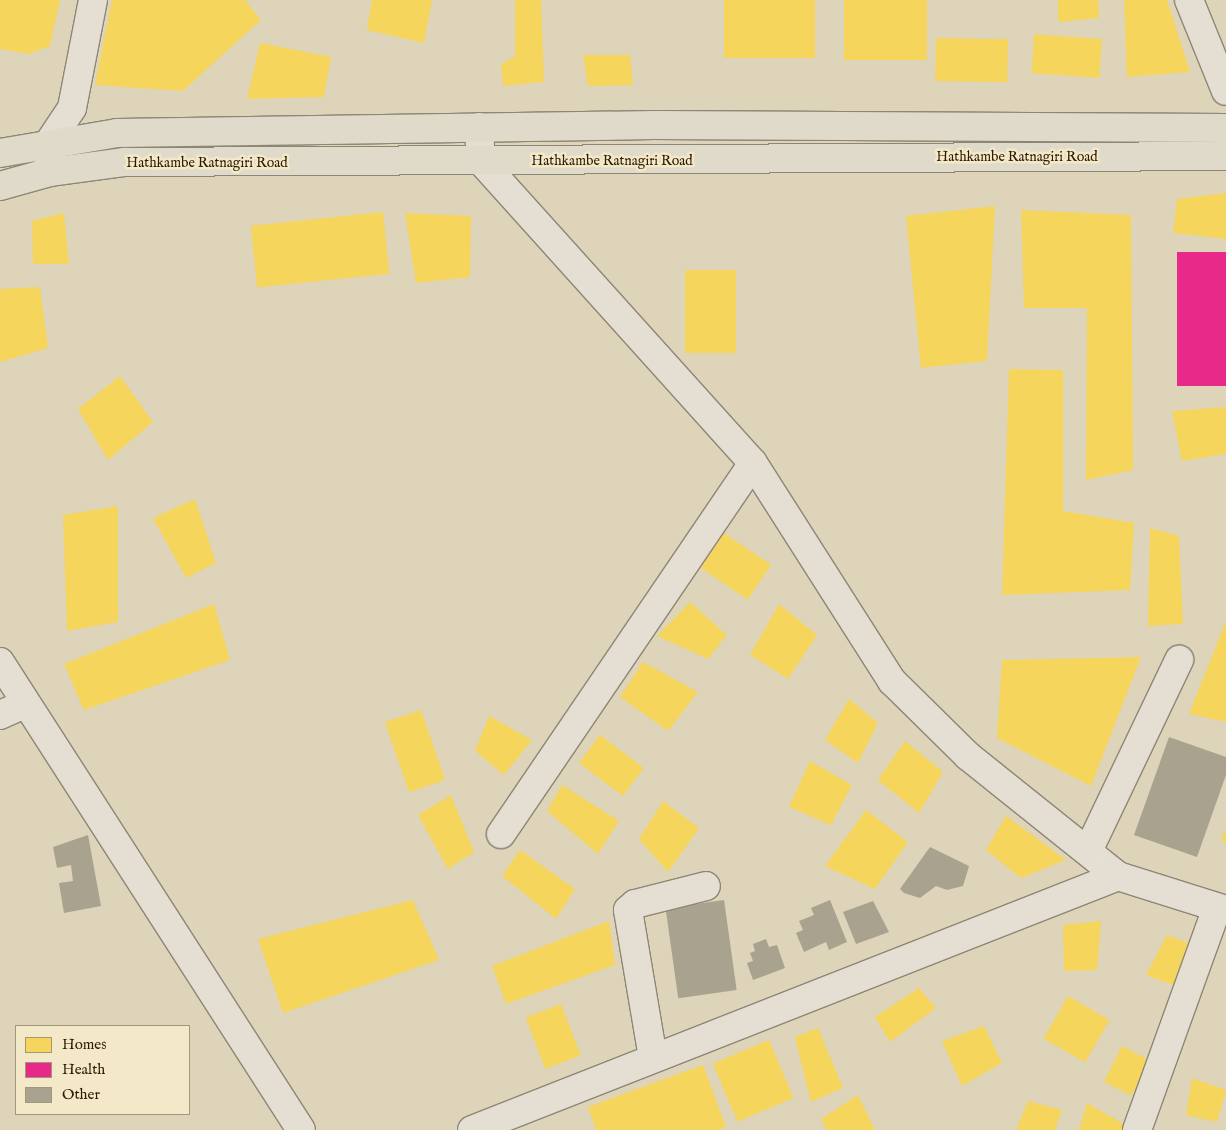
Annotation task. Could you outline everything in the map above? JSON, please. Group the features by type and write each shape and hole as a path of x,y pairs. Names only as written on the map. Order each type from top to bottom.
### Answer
{"main road":[{"path":"0,154 117,133 654,125 1226,128"},
{"name":"Hathkambe Ratnagiri Road","path":"0,186 39,175 124,162 1226,156"}],"street":[{"path":"0,154 39,175 48,144 72,108 93,0"},
{"path":"1189,0 1226,91"},
{"path":"479,127 481,161 753,463 892,681 968,756 1118,876 1222,909 1137,1130"},
{"path":"501,834 753,463"},
{"path":"1088,851 1179,660"},
{"path":"0,662 25,704 302,1130"},
{"path":"0,715 25,704"},
{"path":"472,1130 1118,876"},
{"path":"653,1058 628,910 636,904 706,886"}],"building: Homes":[{"path":"0,0 60,0 50,46 29,54 0,49"},
{"path":"112,0 245,0 261,20 183,91 95,85"},
{"path":"372,0 432,0 424,43 367,30"},
{"path":"515,0 541,0 544,82 503,86 501,64 515,57"},
{"path":"724,0 815,0 815,58 724,58"},
{"path":"844,0 927,0 927,60 844,60"},
{"path":"1058,0 1098,0 1099,18 1058,22"},
{"path":"1124,0 1167,0 1190,72 1127,77"},
{"path":"1034,34 1102,39 1099,78 1031,73"},
{"path":"936,38 1008,39 1007,82 935,81"},
{"path":"260,43 331,57 324,97 247,99"},
{"path":"583,55 630,55 633,85 588,86"},
{"path":"1226,193 1226,239 1173,233 1177,199"},
{"path":"995,206 987,361 921,368 906,216"},
{"path":"1021,210 1131,215 1133,470 1086,480 1087,308 1024,308"},
{"path":"383,212 389,274 257,288 251,226"},
{"path":"64,213 69,264 33,264 32,221"},
{"path":"405,213 471,216 470,277 416,283"},
{"path":"685,270 736,270 736,353 685,353"},
{"path":"40,287 48,348 0,362 0,289"},
{"path":"1009,369 1063,370 1063,511 1134,523 1130,590 1002,595"},
{"path":"120,376 153,422 108,460 78,409"},
{"path":"1226,407 1226,454 1182,461 1172,411"},
{"path":"195,499 216,563 186,578 153,518"},
{"path":"118,506 118,622 67,631 63,515"},
{"path":"1150,528 1179,536 1183,624 1148,626"},
{"path":"724,533 771,565 748,600 701,568"},
{"path":"690,602 727,635 708,659 657,636"},
{"path":"214,604 230,660 84,710 64,664"},
{"path":"779,604 817,635 788,679 750,655"},
{"path":"1226,621 1226,722 1189,714"},
{"path":"1141,657 1091,786 997,738 1002,660"},
{"path":"643,662 698,692 668,731 620,697"},
{"path":"849,699 878,723 858,763 825,740"},
{"path":"421,710 445,780 409,792 385,722"},
{"path":"489,716 532,740 504,775 475,751"},
{"path":"600,735 644,768 623,796 579,763"},
{"path":"905,741 943,772 919,813 878,780"},
{"path":"810,761 852,785 831,825 789,807"},
{"path":"562,785 619,821 598,854 547,811"},
{"path":"451,795 474,852 448,869 418,815"},
{"path":"663,801 699,828 668,872 639,839"},
{"path":"866,810 908,842 875,889 825,866"},
{"path":"1006,816 1066,860 1021,878 986,850"},
{"path":"1226,829 1226,843 1221,840"},
{"path":"520,850 575,889 556,919 502,876"},
{"path":"413,900 439,960 283,1013 258,939"},
{"path":"609,921 615,965 506,1004 492,966"},
{"path":"1101,921 1097,970 1064,971 1063,925"},
{"path":"1167,935 1196,946 1178,987 1146,975"},
{"path":"919,988 936,1008 890,1042 875,1017"},
{"path":"1068,996 1110,1020 1085,1062 1044,1038"},
{"path":"561,1004 581,1055 545,1069 526,1018"},
{"path":"984,1026 1002,1063 962,1086 942,1041"},
{"path":"818,1028 843,1088 811,1102 795,1037"},
{"path":"769,1040 794,1098 737,1122 713,1064"},
{"path":"1122,1046 1150,1060 1131,1096 1104,1082"},
{"path":"703,1065 726,1127 718,1130 596,1130 588,1107"},
{"path":"1192,1078 1226,1090 1217,1122 1186,1115"},
{"path":"858,1095 875,1130 827,1130 821,1119"},
{"path":"1028,1101 1062,1110 1055,1130 1016,1130"},
{"path":"1087,1103 1124,1124 1123,1130 1079,1130"}],"building: Health":[{"path":"1177,252 1226,252 1226,386 1177,386"}],"building: Other":[{"path":"1169,737 1226,757 1226,775 1197,857 1134,835"},
{"path":"88,835 101,906 64,913 59,883 73,881 71,865 57,868 53,847"},
{"path":"930,847 969,866 963,886 947,890 936,886 920,898 904,893 900,889"},
{"path":"724,900 737,990 678,998 666,908"},
{"path":"830,900 847,942 829,950 826,942 804,952 796,933 803,930 799,921 814,915 811,908"},
{"path":"873,901 889,932 856,944 843,912"},
{"path":"766,939 769,947 777,945 785,968 753,980 747,963 753,961 750,953 755,951 753,944"}]}
